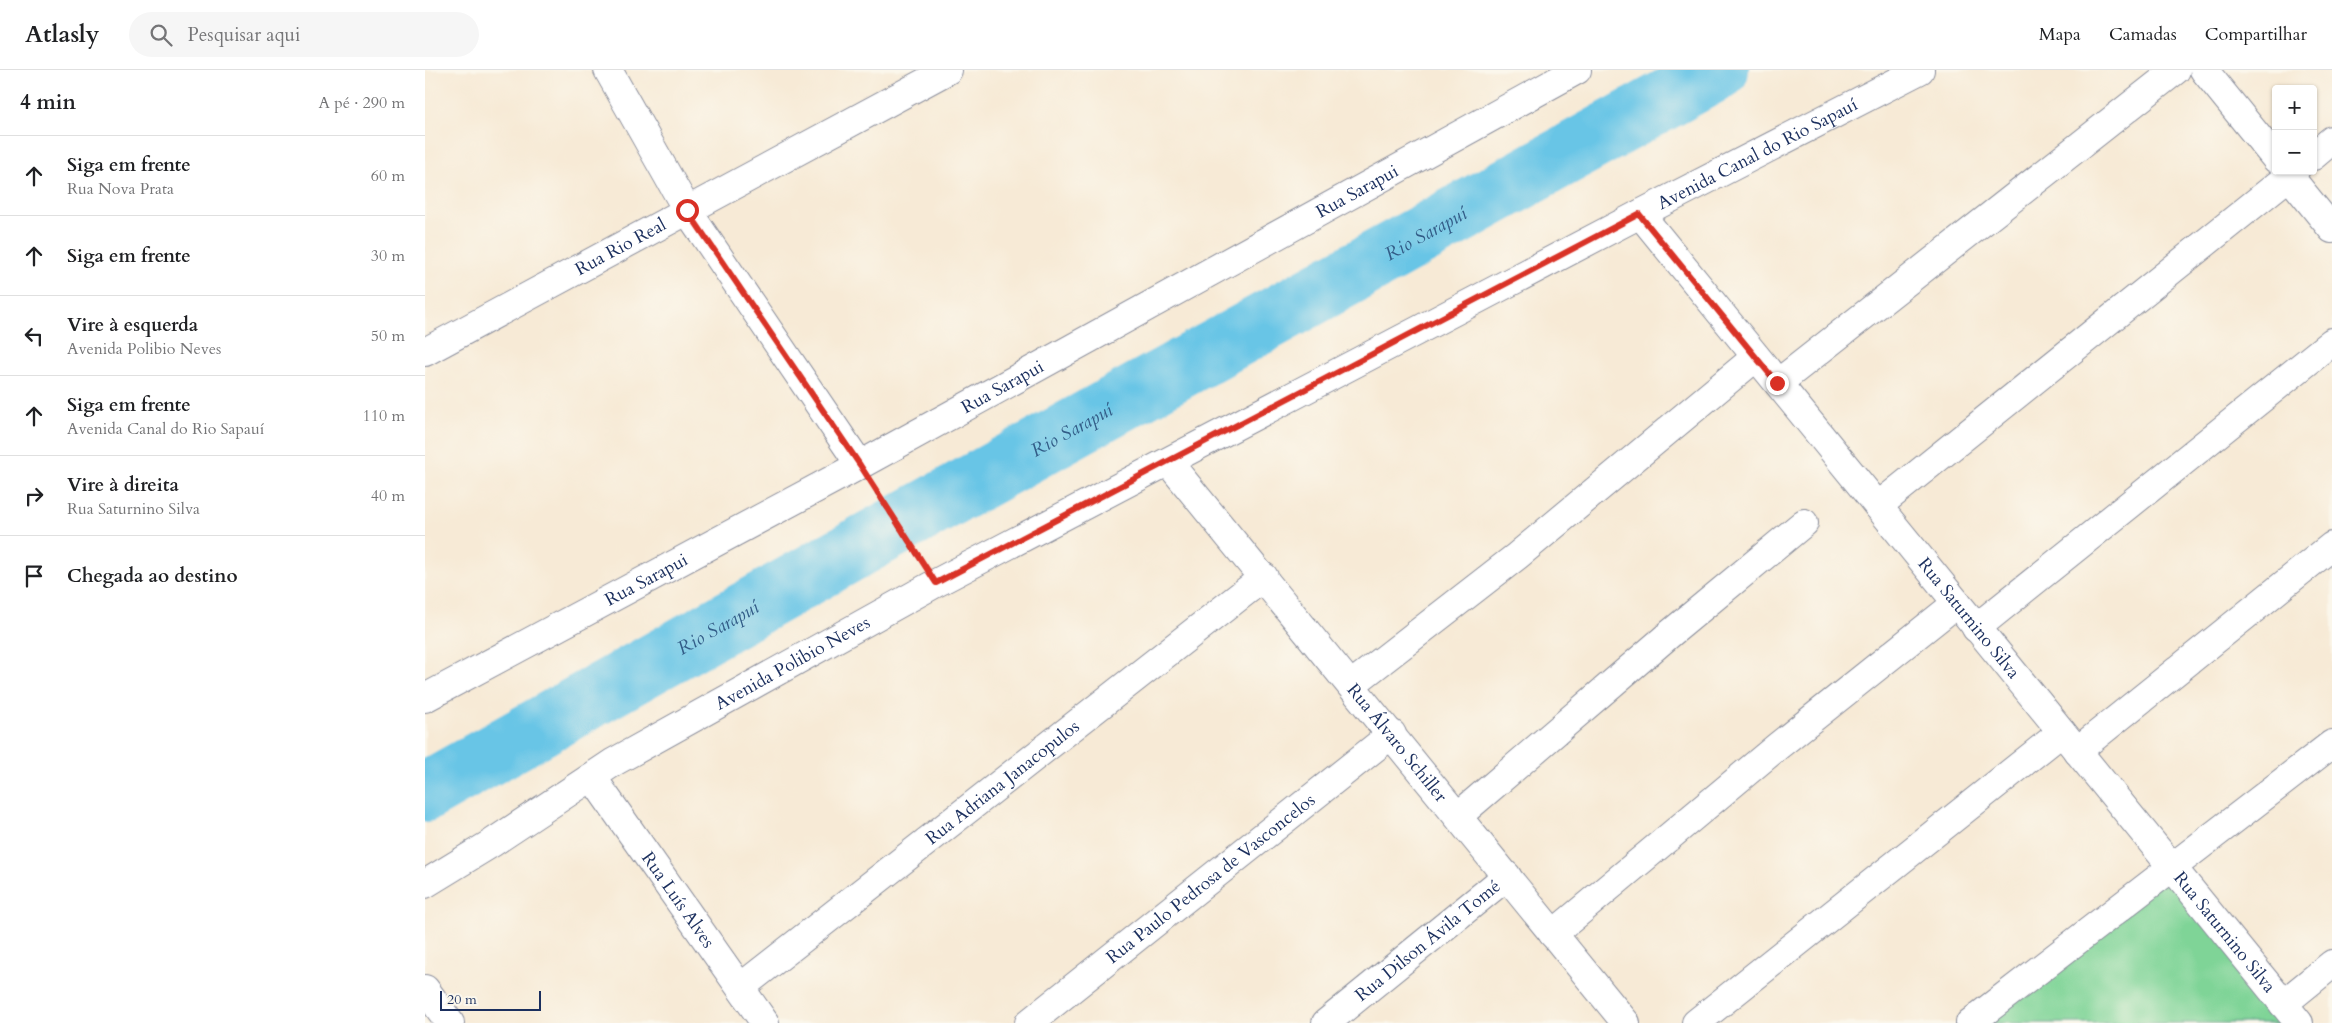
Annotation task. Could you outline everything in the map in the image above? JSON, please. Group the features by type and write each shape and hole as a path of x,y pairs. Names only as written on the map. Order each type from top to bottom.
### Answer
{"street":[{"path":"608,70 687,210 860,465"},
{"name":"Rua Rio Real","path":"425,352 948,70"},
{"name":"Rua Sarapui","path":"425,698 860,465 1577,70"},
{"name":"Avenida Canal do Rio Sapauí","path":"1169,462 1639,214 1920,70"},
{"path":"1777,383 2176,70"},
{"path":"2204,70 2272,152"},
{"path":"2317,153 2332,140"},
{"path":"1878,506 2279,175"},
{"path":"2291,175 2332,229"},
{"name":"Rua Saturnino Silva","path":"1639,214 2291,1014"},
{"path":"1976,628 2332,342"},
{"path":"1351,685 1517,556 1756,357"},
{"name":"Rua Álvaro Schiller","path":"1169,462 1626,1023"},
{"name":"Avenida Polibio Neves","path":"425,884 492,843 613,762 936,583 1169,462"},
{"path":"1458,816 1671,633 1804,523"},
{"path":"1695,1023 2332,546"},
{"name":"Rua Adriana Janacopulos","path":"741,987 1264,577"},
{"path":"1553,934 1778,746 1957,603"},
{"name":"Rua Paulo Pedrosa de Vasconcelos","path":"1029,1023 1392,734"},
{"path":"1970,1023 2332,744"},
{"name":"Rua Luís Alves","path":"592,776 765,1023"},
{"name":"Rua Dilson Ávila Tomé","path":"1326,1023 1507,876"},
{"path":"2291,1014 2332,964"},
{"path":"425,989 450,1023"}],"path":[{"path":"860,465 936,583"}],"green space":[{"path":"2175,867 2307,1023 1974,1023"}],"waterway":[{"name":"Rio Sarapuí","path":"425,792 861,546 1719,70"}],"route":[{"path":"687,210 860,465 936,583 1639,214 1777,383"}]}
